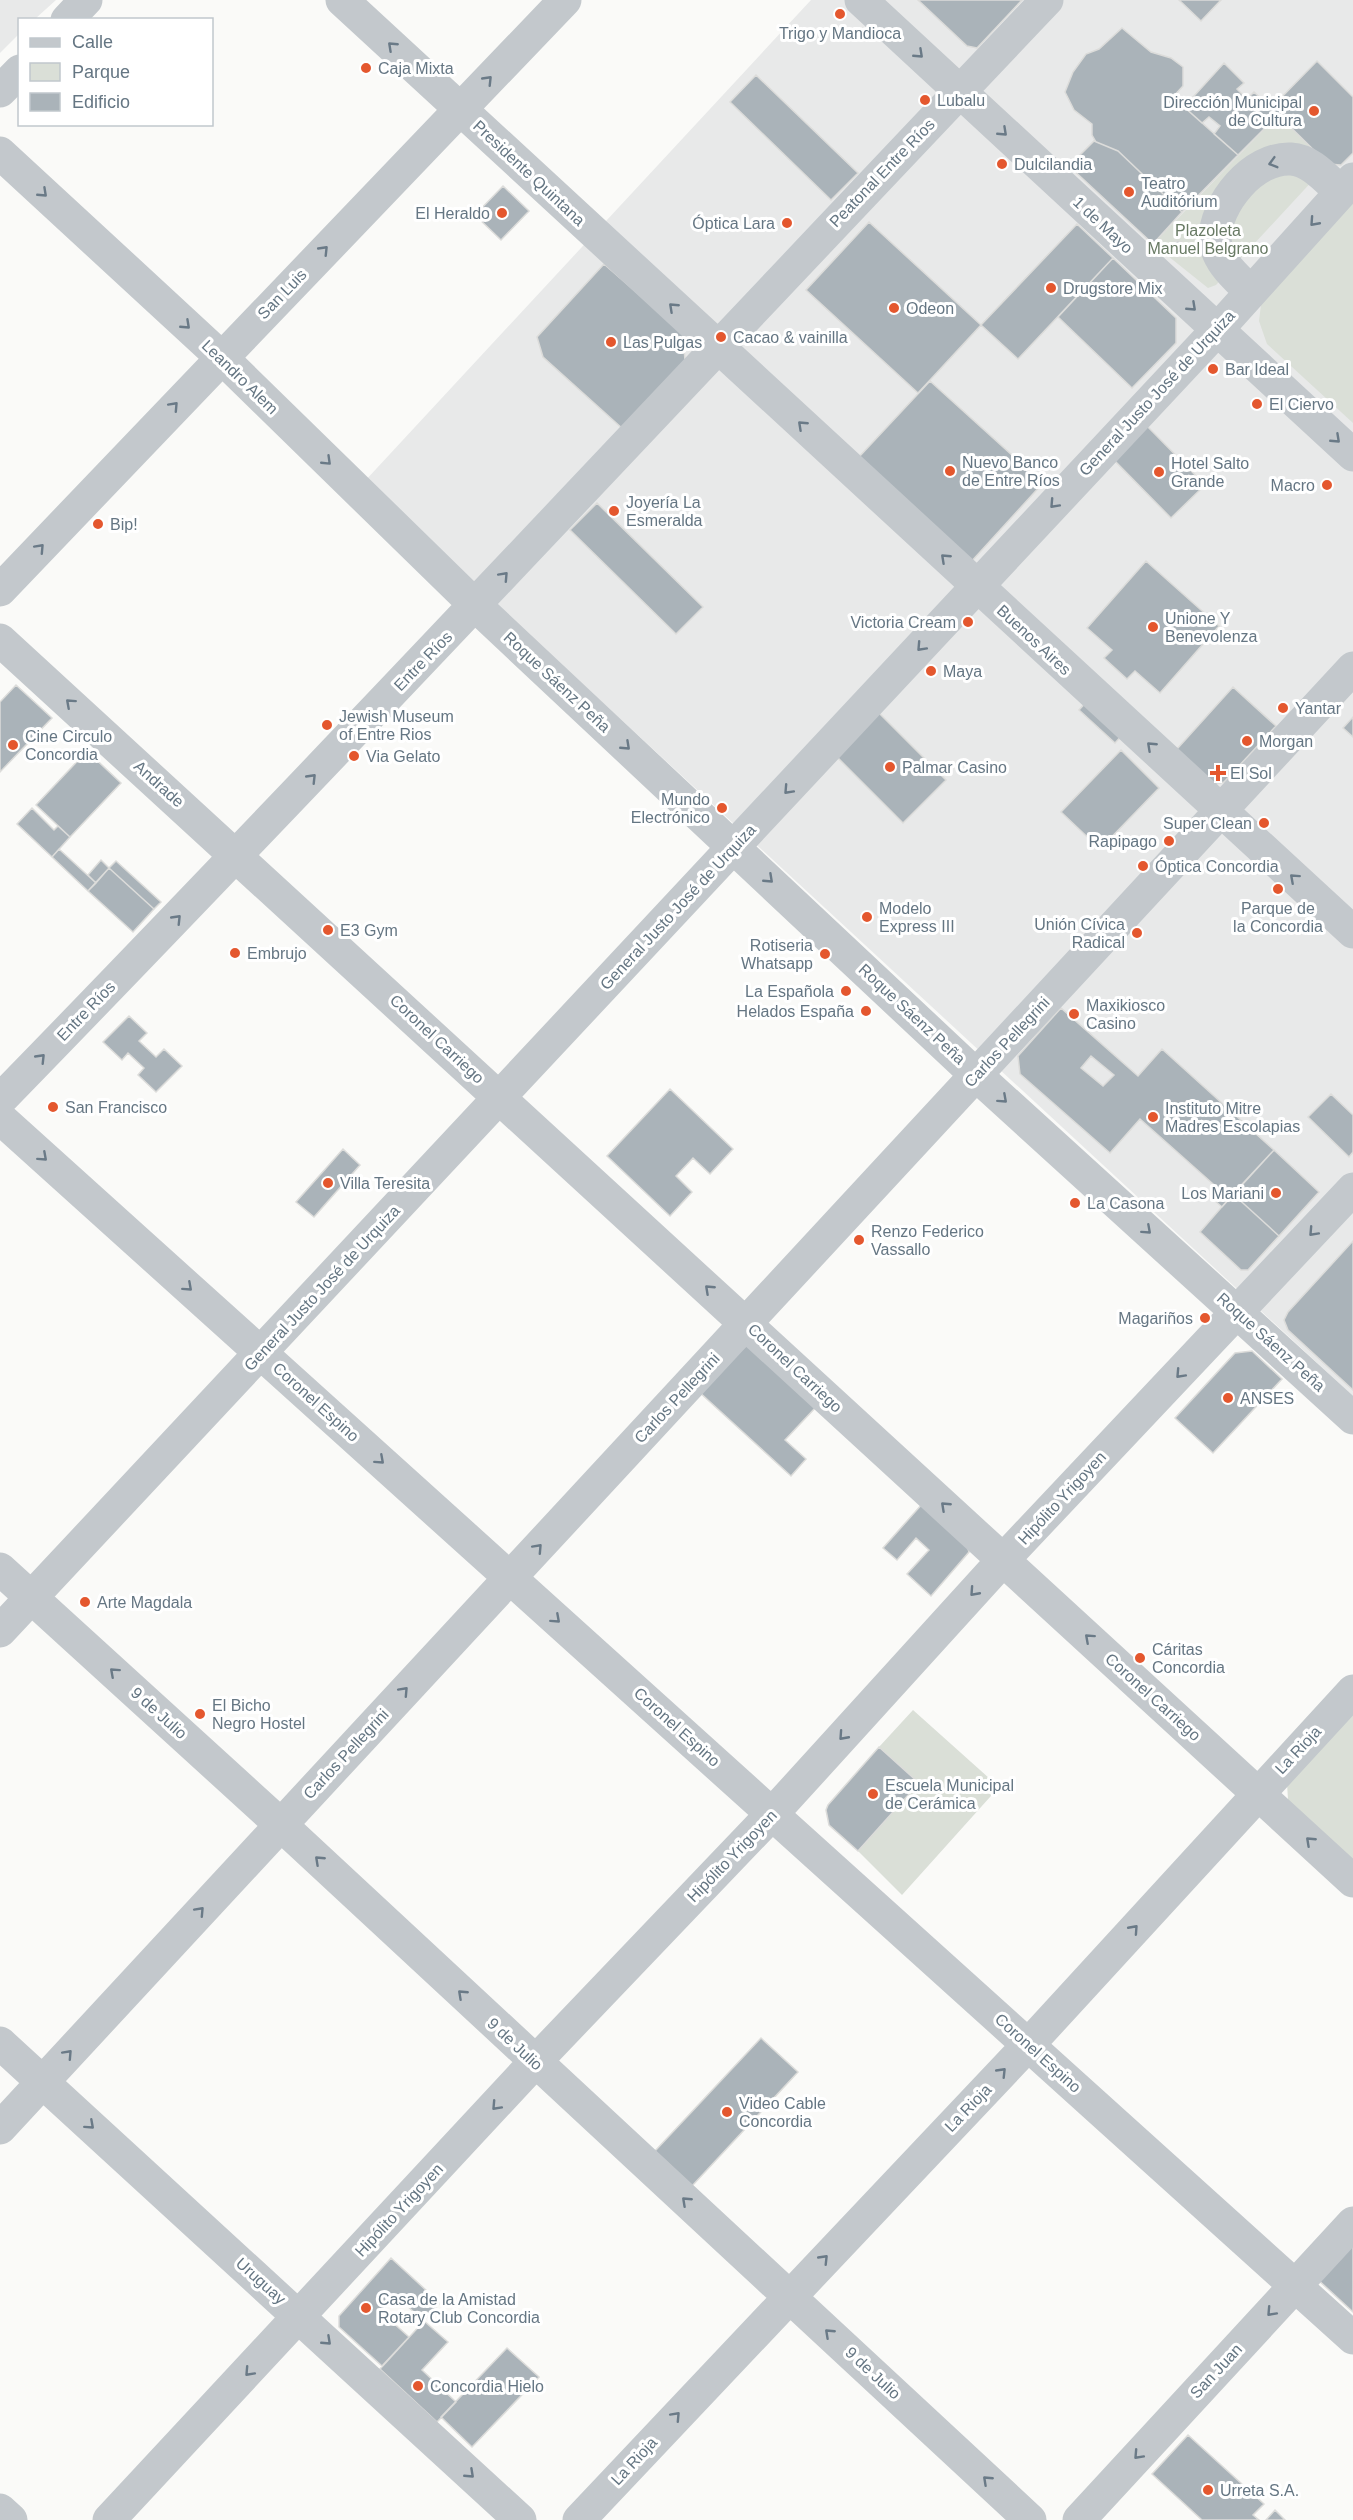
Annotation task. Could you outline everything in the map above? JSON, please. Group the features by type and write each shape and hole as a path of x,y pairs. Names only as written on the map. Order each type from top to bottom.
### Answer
{"street":[{"path":"70,18 86,0"},
{"name":"Presidente Quintana","path":"342,0 716,347"},
{"name":"San Luis","path":"0,590 565,0"},
{"name":"1 de Mayo","path":"861,0 1353,455"},
{"name":"Peatonal Entre Ríos","path":"716,347 1047,0"},
{"path":"0,92 18,73"},
{"name":"Leandro Alem","path":"0,153 221,357 476,606"},
{"path":"1251,292 1229,270 1220,256 1215,240 1221,209 1239,187 1261,166 1292,159 1303,162 1347,185"},
{"name":"General Justo José de Urquiza","path":"0,1631 1217,330 1347,185"},
{"name":"Buenos Aires","path":"716,347 1353,932"},
{"name":"Entre Ríos","path":"0,1100 238,856 476,606 716,347"},
{"name":"Roque Sáenz Peña","path":"476,606 976,1075 1353,1418"},
{"name":"Andrade","path":"0,640 238,856"},
{"name":"Carlos Pellegrini","path":"0,2128 1353,668"},
{"name":"Coronel Carriego","path":"238,856 1353,1881"},
{"name":"Coronel Espino","path":"0,1118 1353,2338"},
{"name":"Hipólito Yrigoyen","path":"109,2520 301,2317 535,2062 772,1813 1003,1560 1353,1189"},
{"name":"9 de Julio","path":"0,1569 280,1824 1030,2520"},
{"name":"La Rioja","path":"579,2520 1029,2044 1353,1691"},
{"name":"Uruguay","path":"0,2043 520,2520"},
{"name":"San Juan","path":"1079,2520 1353,2223"},
{"path":"0,2510 11,2520"}],"shaded area":[{"path":"0,0 56,0 36,18 18,18 18,35 0,53"},
{"path":"811,0 1353,0 1353,1396 364,482"}],"green space":[{"name":"Plazoleta Manuel Belgrano","path":"1278,115 1328,164 1216,285 1208,288 1153,244"},
{"path":"1353,200 1353,423 1267,344 1259,321 1262,297"},
{"path":"913,1710 999,1787 902,1895 858,1851 918,1783 879,1747"},
{"path":"1353,1712 1353,1861 1288,1800 1287,1783"}],"building":[{"path":"918,0 1022,0 977,48 967,46"},
{"path":"1179,0 1221,0 1201,21"},
{"path":"1122,28 1151,52 1171,58 1183,67 1183,86 1173,97 1238,155 1182,212 1118,151 1096,142 1092,135 1092,124 1074,110 1065,92 1073,72 1086,54 1099,49"},
{"name":"Dirección Municipal de Cultura","path":"1317,61 1353,97 1353,153 1341,165 1328,164 1271,108"},
{"path":"1224,63 1244,83 1237,89 1247,99 1254,92 1278,115 1238,155 1214,134 1220,126 1209,117 1202,123 1184,107"},
{"path":"756,75 858,173 831,200 730,102"},
{"name":"Teatro Auditórium","path":"1094,141 1118,151 1182,212 1153,244 1069,166"},
{"name":"El Heraldo","path":"503,186 529,211 501,240 475,215"},
{"name":"Odeon","path":"869,222 981,325 918,393 806,290"},
{"name":"Drugstore Mix","path":"1077,224 1113,258 1018,359 981,325"},
{"path":"1175,241 1181,241 1186,249 1184,255 1175,257 1170,252 1170,246"},
{"path":"1113,258 1176,318 1176,343 1132,388 1058,317"},
{"name":"Las Pulgas","path":"604,264 683,333 685,361 624,430 543,357 537,337"},
{"name":"Nuevo Banco de Entre Ríos","path":"930,381 1043,483 970,563 858,458"},
{"name":"Hotel Salto Grande","path":"1147,426 1205,485 1171,518 1113,459"},
{"path":"597,503 703,607 676,634 570,530"},
{"name":"Unione Y Benevolenza","path":"1146,561 1219,626 1160,693 1135,671 1127,679 1104,658 1112,650 1087,628"},
{"name":"Cine Circulo Concordia","path":"16,685 52,718 0,772 0,702"},
{"path":"1233,687 1276,726 1224,782 1213,785 1177,749"},
{"path":"1089,699 1125,732 1115,743 1079,710"},
{"name":"Palmar Casino","path":"877,711 946,780 903,823 834,754"},
{"path":"1353,717 1353,737 1343,728"},
{"path":"1121,750 1159,788 1100,849 1061,812"},
{"path":"87,751 121,783 70,837 36,805"},
{"path":"32,808 54,830 58,826 70,837 52,857 17,824"},
{"path":"59,849 96,883 88,891 52,857"},
{"path":"101,860 109,868 96,883 88,875"},
{"path":"116,861 161,902 154,909 109,868"},
{"path":"109,868 154,909 133,932 88,891"},
{"name":"Instituto Mitre Madres Escolapias","path":"1061,1008 1138,1076 1162,1049 1274,1150 1222,1207 1214,1200 1221,1191 1140,1119 1110,1153 1020,1074 1018,1056","holes":["1091,1056 1114,1075 1103,1086 1081,1068"]},
{"path":"129,1016 147,1033 139,1041 156,1057 164,1049 182,1066 156,1092 138,1075 144,1068 128,1053 122,1060 103,1042"},
{"path":"670,1089 733,1149 710,1174 693,1158 676,1176 692,1192 670,1216 607,1156"},
{"path":"1331,1094 1353,1115 1353,1152 1349,1157 1308,1117"},
{"name":"Villa Teresita","path":"343,1149 360,1165 314,1217 296,1202"},
{"name":"Los Mariani","path":"1274,1150 1319,1192 1279,1236 1233,1194"},
{"path":"1233,1194 1279,1236 1248,1270 1241,1270 1200,1232"},
{"path":"1353,1241 1353,1390 1288,1330 1284,1320 1288,1312"},
{"path":"748,1344 816,1407 785,1440 806,1459 791,1476 697,1390"},
{"name":"ANSES","path":"1252,1351 1282,1379 1213,1453 1175,1418 1235,1353"},
{"path":"923,1503 966,1542 969,1552 931,1596 907,1574 929,1550 916,1538 897,1560 883,1548"},
{"name":"Escuela Municipal de Cerámica","path":"879,1747 919,1783 858,1851 829,1825 826,1810"},
{"name":"Video Cable Concordia","path":"761,2038 798,2072 692,2186 655,2151"},
{"path":"1353,2237 1353,2312 1315,2277"},
{"name":"Casa de la Amistad Rotary Club Concordia","path":"391,2258 440,2303 424,2321 396,2296 381,2312 409,2337 382,2366 339,2327 339,2316"},
{"name":"Concordia Hielo","path":"424,2321 448,2342 422,2370 456,2402 437,2422 380,2369"},
{"path":"507,2348 539,2377 472,2447 441,2417"},
{"name":"Urreta S.A.","path":"1188,2435 1264,2504 1253,2515 1259,2520 1202,2520 1152,2474"},
{"path":"1275,2510 1285,2520 1266,2520"}],"place":[{"name":"Trigo y Mandioca","path":"840,14"},
{"name":"Caja Mixta","path":"366,68"},
{"name":"Lubalu","path":"925,100"},
{"name":"Dirección Municipal de Cultura","path":"1314,111"},
{"name":"Dulcilandia","path":"1002,164"},
{"name":"Teatro Auditórium","path":"1129,192"},
{"name":"El Heraldo","path":"502,213"},
{"name":"Óptica Lara","path":"787,223"},
{"name":"Drugstore Mix","path":"1051,288"},
{"name":"Odeon","path":"894,308"},
{"name":"Cacao & vainilla","path":"721,337"},
{"name":"Las Pulgas","path":"611,342"},
{"name":"Bar Ideal","path":"1213,369"},
{"name":"El Ciervo","path":"1257,404"},
{"name":"Nuevo Banco de Entre Ríos","path":"950,471"},
{"name":"Hotel Salto Grande","path":"1159,472"},
{"name":"Macro","path":"1327,485"},
{"name":"Joyería La Esmeralda","path":"614,511"},
{"name":"Bip!","path":"98,524"},
{"name":"Victoria Cream","path":"968,622"},
{"name":"Unione Y Benevolenza","path":"1153,627"},
{"name":"Maya","path":"931,671"},
{"name":"Yantar","path":"1283,708"},
{"name":"Jewish Museum of Entre Rios","path":"327,725"},
{"name":"Morgan","path":"1247,741"},
{"name":"Cine Circulo Concordia","path":"13,745"},
{"name":"Via Gelato","path":"354,756"},
{"name":"Palmar Casino","path":"890,767"},
{"name":"El Sol","path":"1218,773"},
{"name":"Mundo Electrónico","path":"722,808"},
{"name":"Super Clean","path":"1264,823"},
{"name":"Rapipago","path":"1169,841"},
{"name":"Óptica Concordia","path":"1143,866"},
{"name":"Parque de la Concordia","path":"1278,889"},
{"name":"Modelo Express III","path":"867,917"},
{"name":"E3 Gym","path":"328,930"},
{"name":"Unión Cívica Radical","path":"1137,933"},
{"name":"Embrujo","path":"235,953"},
{"name":"Rotiseria Whatsapp","path":"825,954"},
{"name":"La Española","path":"846,991"},
{"name":"Helados España","path":"866,1011"},
{"name":"Maxikiosco Casino","path":"1074,1014"},
{"name":"San Francisco","path":"53,1107"},
{"name":"Instituto Mitre Madres Escolapias","path":"1153,1117"},
{"name":"Villa Teresita","path":"328,1183"},
{"name":"Los Mariani","path":"1276,1193"},
{"name":"La Casona","path":"1075,1203"},
{"name":"Renzo Federico Vassallo","path":"859,1240"},
{"name":"Magariños","path":"1205,1318"},
{"name":"ANSES","path":"1228,1398"},
{"name":"Arte Magdala","path":"85,1602"},
{"name":"Cáritas Concordia","path":"1140,1658"},
{"name":"El Bicho Negro Hostel","path":"200,1714"},
{"name":"Escuela Municipal de Cerámica","path":"873,1794"},
{"name":"Video Cable Concordia","path":"727,2112"},
{"name":"Casa de la Amistad Rotary Club Concordia","path":"366,2308"},
{"name":"Concordia Hielo","path":"418,2386"},
{"name":"Urreta S.A.","path":"1208,2490"}]}
